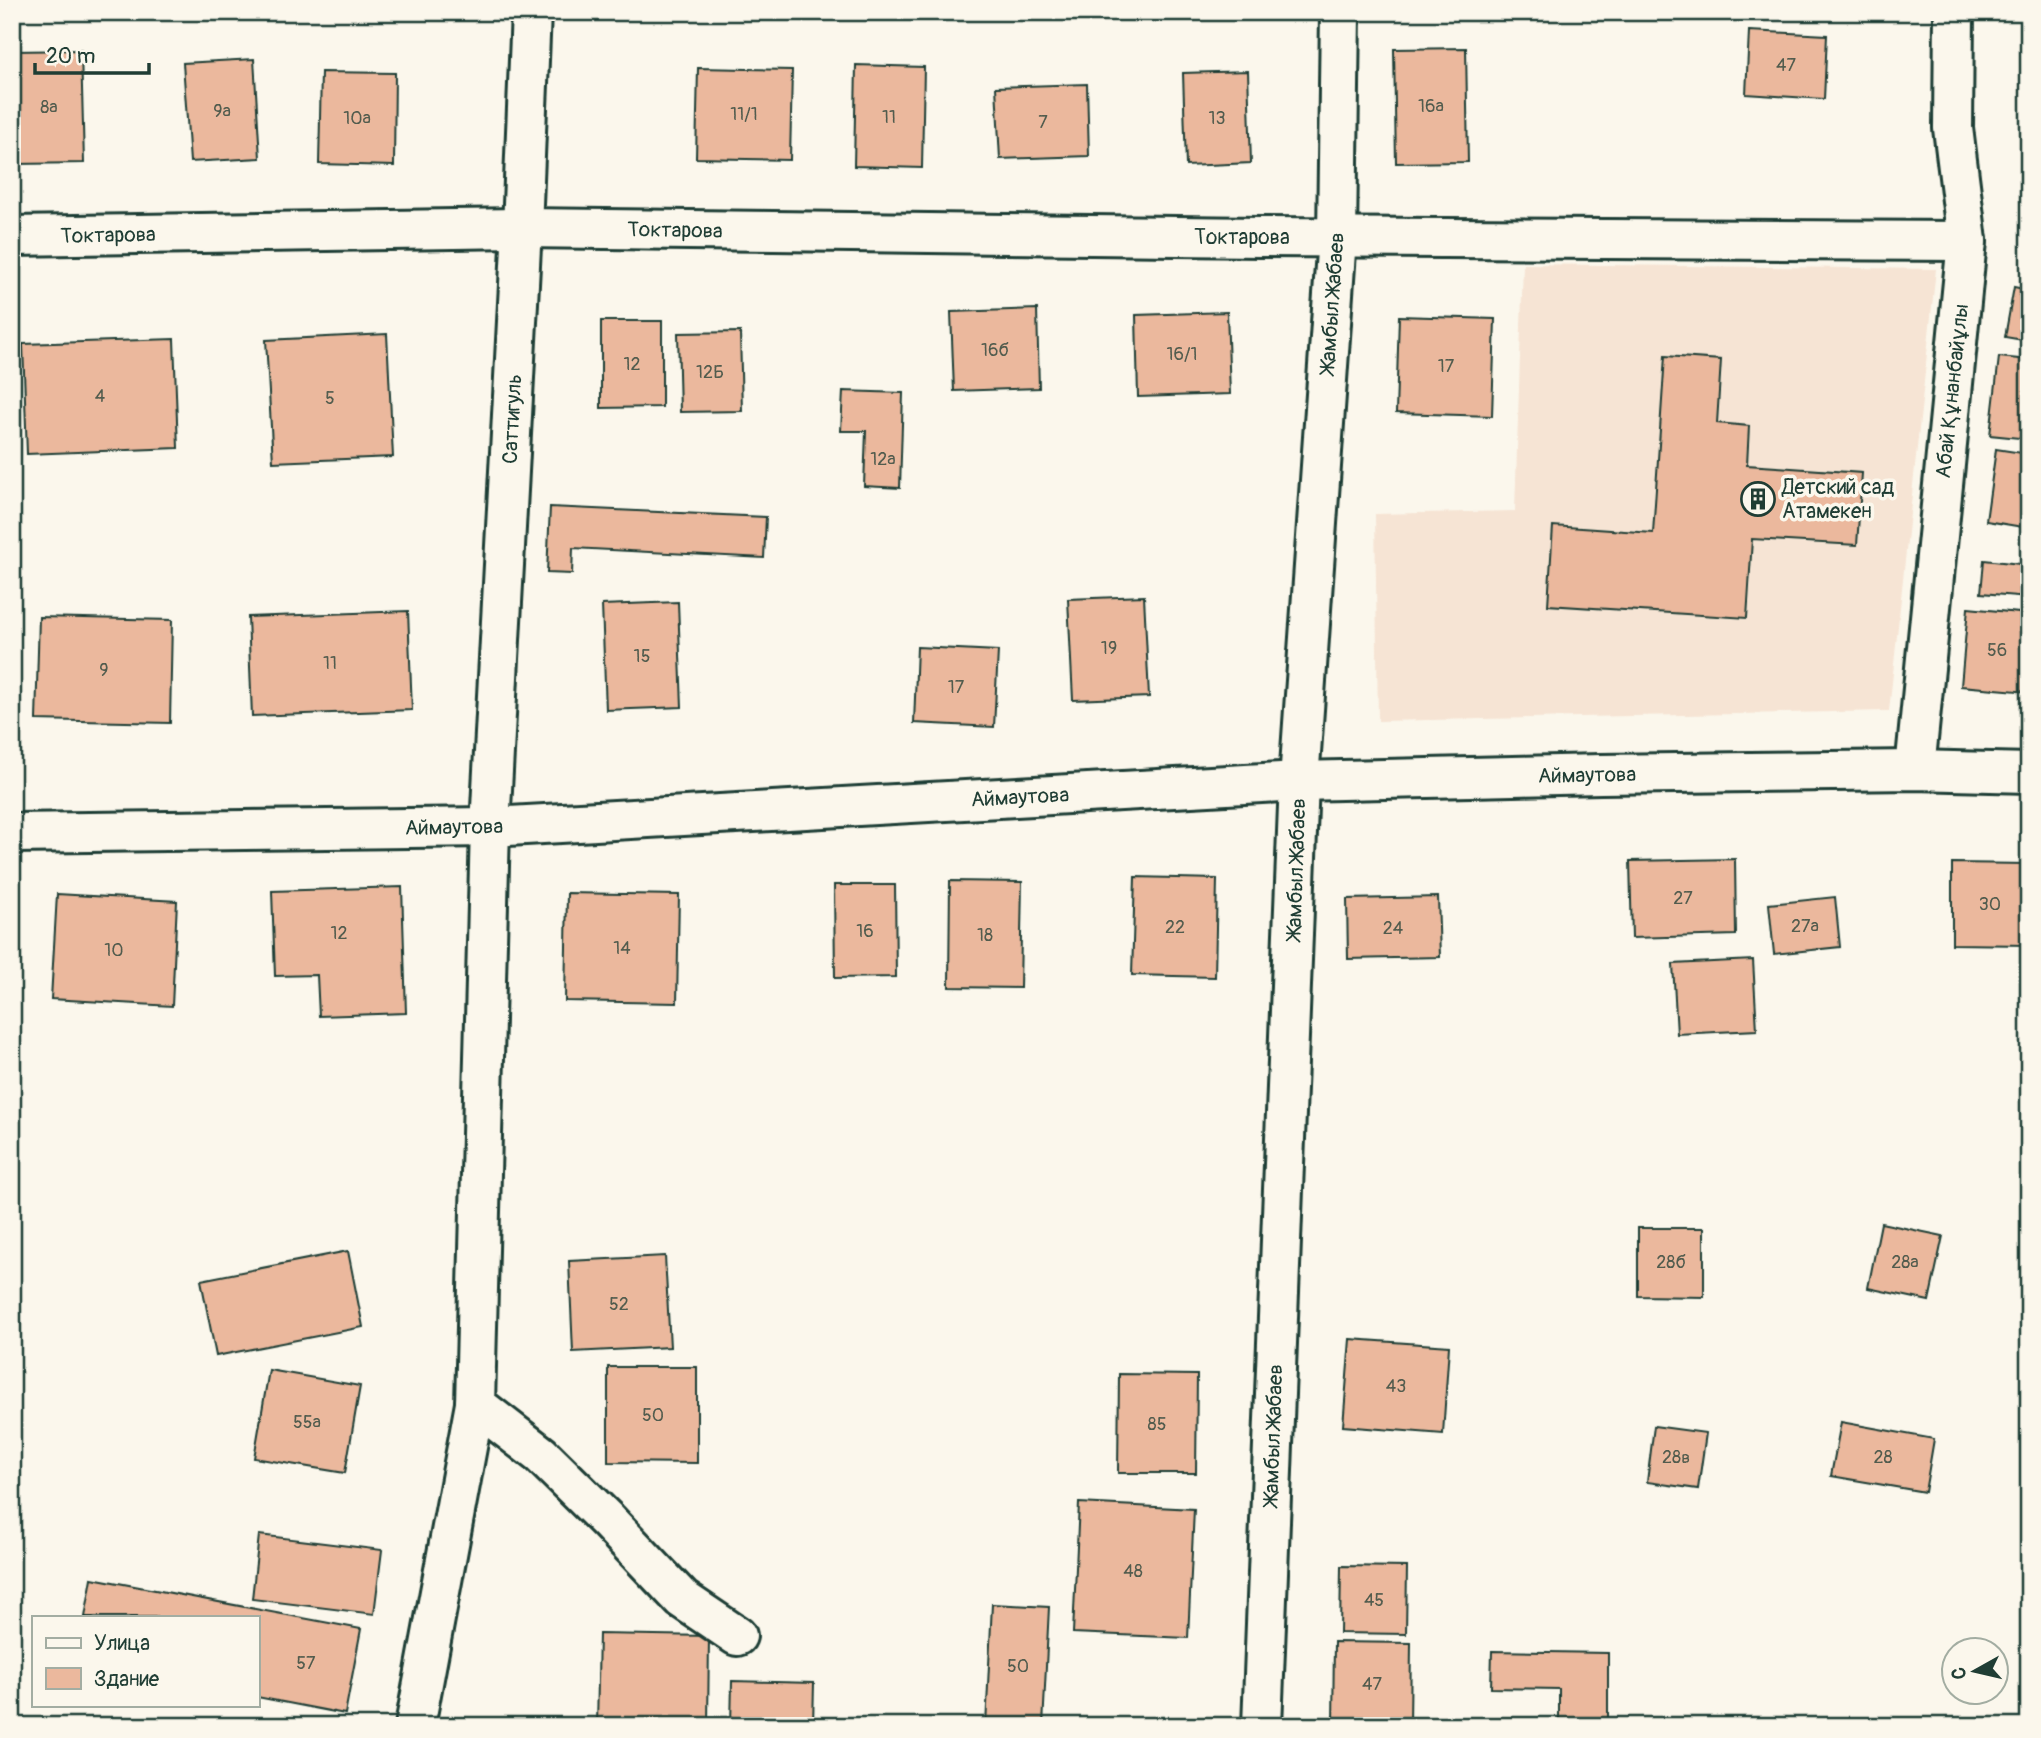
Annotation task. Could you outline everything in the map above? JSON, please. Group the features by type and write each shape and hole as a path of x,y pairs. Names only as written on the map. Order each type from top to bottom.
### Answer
{"street":[{"name":"Саттигуль","path":"415,1726 475,1404 490,827 531,12"},
{"name":"Жамбыл Жабаев","path":"1262,1726 1299,781 1337,237 1340,12"},
{"name":"Абай Құнанбайұлы","path":"1916,770 1967,241 1953,128 1954,12"},
{"name":"Токтарова","path":"12,236 522,228 1967,241"},
{"name":"Аймаутова","path":"12,833 490,827 1299,781 1916,770 2029,773"},
{"path":"475,1404 541,1455 682,1599 737,1636"}],"shaded area":[{"path":"1523,264 1936,269 1889,711 1378,721 1375,514 1515,511"}],"building":[{"path":"1749,31 1827,35 1824,99 1746,94"},
{"path":"1466,48 1468,162 1396,163 1394,49"},
{"path":"81,50 84,163 16,164 14,51"},
{"path":"254,59 260,158 190,162 183,63"},
{"path":"856,65 924,67 922,168 854,166"},
{"path":"698,68 792,70 790,160 696,158"},
{"path":"1248,71 1251,163 1186,166 1183,73"},
{"path":"321,72 395,73 394,166 319,164"},
{"path":"1087,84 1089,156 1000,159 996,87"},
{"path":"2014,287 2029,290 2029,341 2005,337"},
{"path":"1037,309 1039,388 954,391 951,312"},
{"path":"1227,312 1230,394 1138,397 1136,315"},
{"path":"1399,316 1495,319 1492,416 1396,413"},
{"path":"601,321 662,321 662,407 601,408"},
{"path":"740,332 742,411 680,412 678,333"},
{"path":"387,334 393,457 273,462 266,340"},
{"path":"174,339 178,448 27,454 23,344"},
{"name":"Детский сад Атамекен","path":"1665,356 1721,360 1717,423 1749,426 1747,465 1862,473 1857,545 1752,539 1747,618 1548,605 1553,526 1653,533"},
{"path":"1999,357 2029,360 2029,439 1990,435"},
{"path":"843,391 903,393 900,488 864,486 866,431 841,431"},
{"path":"1996,449 2029,454 2029,528 1986,521"},
{"path":"550,507 766,517 764,558 573,548 572,574 547,573"},
{"path":"1984,560 2029,565 2029,597 1981,593"},
{"path":"1144,596 1149,697 1073,700 1068,599"},
{"path":"678,602 682,707 606,710 602,605"},
{"path":"1968,608 2029,614 2029,692 1961,686"},
{"path":"408,611 412,710 252,716 248,617"},
{"path":"39,617 172,620 170,723 36,720"},
{"path":"917,647 998,651 994,727 914,723"},
{"path":"1735,859 1736,935 1632,938 1630,861"},
{"path":"1952,863 2029,864 2029,945 1952,944"},
{"path":"1135,877 1217,879 1215,977 1132,975"},
{"path":"950,881 1022,882 1020,988 949,987"},
{"path":"834,885 895,885 896,977 835,978"},
{"path":"402,887 406,1013 319,1016 317,975 275,976 272,891"},
{"path":"567,893 679,895 677,1003 565,1001"},
{"path":"57,894 177,901 172,1006 51,999"},
{"path":"1438,897 1440,957 1348,959 1347,899"},
{"path":"1835,897 1840,947 1774,954 1769,904"},
{"path":"1753,960 1757,1030 1677,1034 1673,964"},
{"path":"1881,1223 1943,1236 1929,1301 1868,1288"},
{"path":"1638,1228 1704,1228 1704,1297 1638,1296"},
{"path":"348,1251 363,1327 216,1356 201,1280"},
{"path":"665,1256 670,1347 573,1352 569,1261"},
{"path":"1350,1339 1449,1346 1443,1434 1343,1426"},
{"path":"608,1367 697,1367 697,1463 608,1462"},
{"path":"269,1370 360,1386 345,1473 254,1458"},
{"path":"1119,1374 1197,1375 1196,1473 1118,1473"},
{"path":"1841,1422 1934,1439 1925,1492 1831,1476"},
{"path":"1654,1426 1706,1433 1698,1489 1647,1482"},
{"path":"1079,1503 1194,1509 1188,1638 1073,1633"},
{"path":"259,1535 382,1550 374,1614 252,1599"},
{"path":"1341,1566 1407,1567 1406,1634 1340,1633"},
{"path":"92,1578 361,1629 345,1714 259,1697 259,1616 85,1616"},
{"path":"992,1604 1049,1607 1043,1726 986,1726"},
{"path":"599,1634 709,1636 708,1726 597,1726"},
{"path":"1334,1642 1411,1643 1410,1726 1333,1726"},
{"path":"1492,1651 1608,1653 1608,1726 1559,1726 1559,1689 1491,1688"},
{"path":"732,1681 814,1683 813,1726 731,1726"}],"place":[{"name":"Детский сад Атамекен","path":"1758,499"}]}
